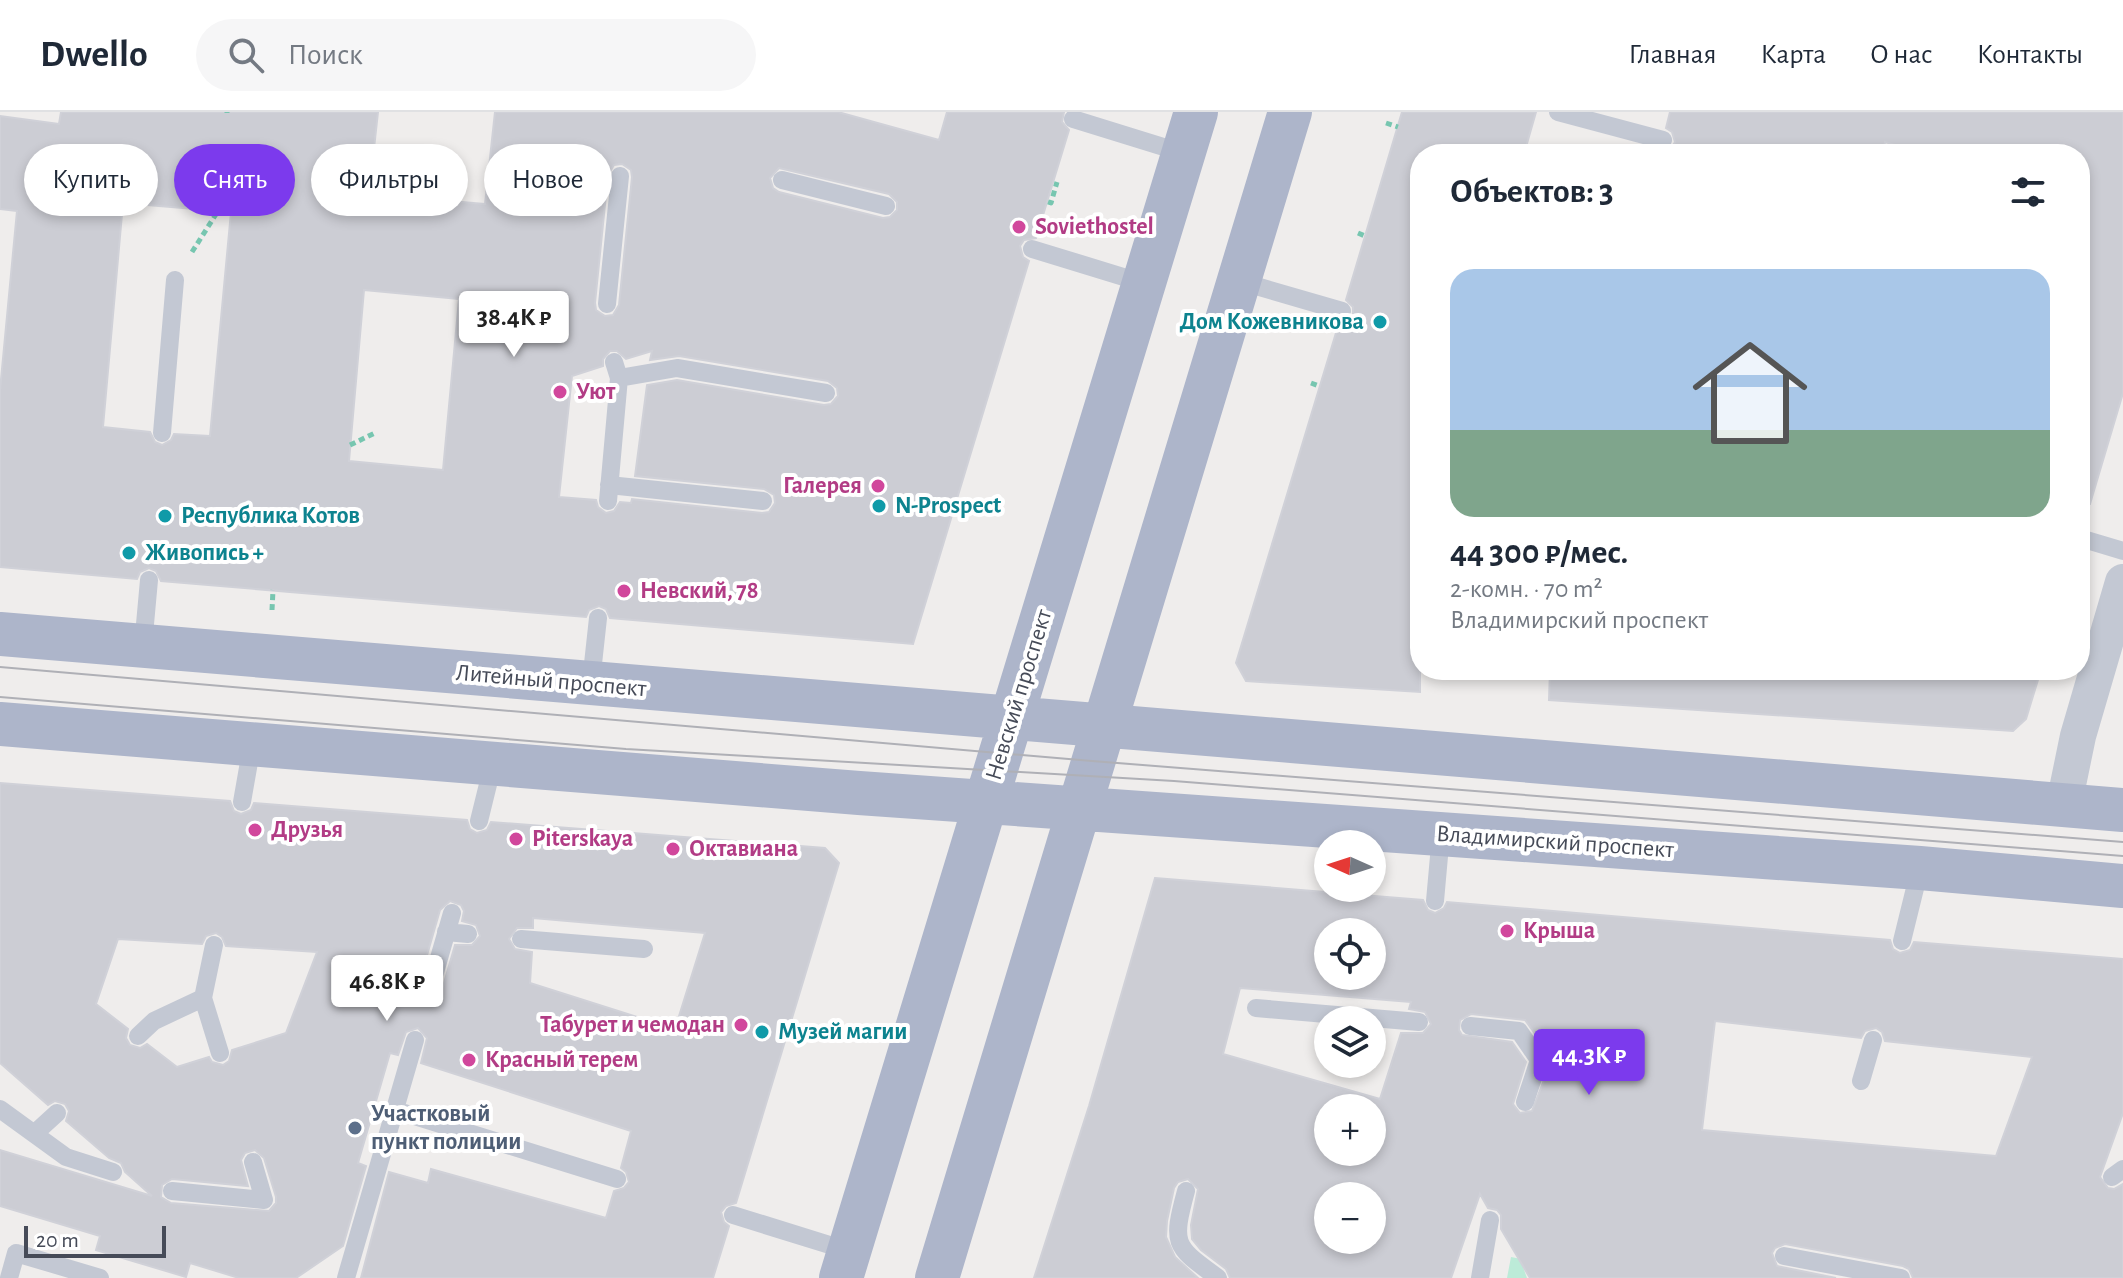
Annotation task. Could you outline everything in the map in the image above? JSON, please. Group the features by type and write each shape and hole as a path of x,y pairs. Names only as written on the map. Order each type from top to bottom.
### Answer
{"main road":[{"name":"Невский проспект","path":"846,1265 1196,112"},
{"path":"937,1278 1290,112"},
{"name":"Литейный проспект","path":"0,634 1102,727"},
{"path":"0,724 987,802"},
{"path":"1102,727 2123,810"},
{"name":"Владимирский проспект","path":"987,802 1920,868 2123,886"}],"street":[{"path":"2064,804 2078,736 2123,582"}],"lane":[{"path":"1558,112 1663,140"},
{"path":"1073,119 1183,153"},
{"path":"607,304 620,176"},
{"path":"782,180 886,206"},
{"path":"1032,249 1143,283"},
{"path":"162,433 175,280"},
{"path":"1239,281 1342,311"},
{"path":"763,501 608,493 616,370 677,368 826,393"},
{"path":"2090,541 2123,551"},
{"path":"143,646 149,580"},
{"path":"591,685 598,618"},
{"path":"242,802 252,745"},
{"path":"479,821 493,764"},
{"path":"1435,901 1441,834"},
{"path":"1902,941 1920,868"},
{"path":"431,986 452,913"},
{"path":"446,932 468,934"},
{"path":"521,939 644,949"},
{"path":"214,945 203,998 220,1053"},
{"path":"138,1036 154,1021 203,998"},
{"path":"1256,1008 1419,1022"},
{"path":"1470,1026 1519,1031 1526,1040 1539,1060 1525,1102"},
{"path":"346,1278 415,1040"},
{"path":"1861,1081 1873,1040"},
{"path":"0,1109 66,1157 113,1172"},
{"path":"395,1110 617,1179"},
{"path":"34,1134 57,1113"},
{"path":"172,1191 264,1200 253,1162"},
{"path":"1186,1191 1178,1219 1179,1243 1192,1261 1218,1278"},
{"path":"733,1215 846,1265"},
{"path":"1480,1278 1490,1220"},
{"path":"9,1278 16,1253 100,1278"},
{"path":"1784,1256 1901,1278"}],"path":[{"path":"1386,123 1398,127"},
{"path":"1048,202 1051,203 1057,182"},
{"path":"175,280 215,216"},
{"path":"1358,233 1365,236"},
{"path":"1311,383 1319,386"},
{"path":"350,445 377,432"},
{"path":"272,611 273,590"}],"green space":[{"path":"1511,1257 1526,1260 1523,1267 1527,1278 1507,1278"}],"building":[{"path":"61,112 378,112 374,144 311,144 311,216 468,216 468,203 484,204 484,216 604,216 595,303 596,310 605,316 613,315 619,305 631,170 622,164 612,168 612,144 492,144 495,112 838,112 939,140 947,112 1064,112 1062,122 1069,130 1036,238 1024,240 1020,246 1023,257 1029,261 913,644 610,618 606,609 599,606 589,610 586,617 161,581 156,571 149,568 140,572 137,579 0,567 0,390 17,211 0,209 0,116 59,124","holes":["24,144 158,144 158,206 174,207 174,144 295,144 295,216 231,216 210,436 174,434 162,445 155,442 150,432 103,427 122,216 24,216","779,168 889,194 897,202 897,210 890,217 883,218 779,192 773,188 770,178","364,290 459,299 443,470 349,461","610,351 617,351 626,359 652,351 650,360 679,356 828,381 837,388 838,396 831,404 824,405 677,380 647,385 635,476 764,489 774,495 775,503 769,512 762,513 632,499 631,503 620,502 614,511 606,513 598,507 596,500 559,497 572,376 603,366 603,359"]},
{"path":"1402,112 1536,112 1527,144 1410,144 1410,680 1420,680 1420,692 1246,681 1236,663 1339,323 1346,322 1353,315 1353,307 1346,300"},
{"path":"1670,112 2123,112 2123,393 2090,504 2090,144 1674,144 1672,132 1666,128"},
{"path":"1550,680 2038,680 2026,719 2013,731 1549,700"},
{"path":"0,783 230,801 234,811 241,814 251,810 254,803 467,820 470,829 477,833 487,830 491,822 825,848 839,863 736,1203 726,1206 721,1212 729,1226 713,1278 361,1278 389,1172 428,1183 431,1169 606,1218 614,1191 624,1188 629,1182 621,1168 631,1131 421,1063 427,1038 418,1028 406,1032 398,1055 390,1053 358,1163 366,1166 343,1246 296,1278 239,1278 190,1263 186,1277 96,1250 100,1236 0,1206 0,1150 152,1196 125,1172 121,1163 109,1158 66,1121 69,1111 65,1104 55,1101 48,1105 0,1063","holes":["450,901 461,905 464,911 462,921 476,925 480,936 472,945 455,945 442,990 435,997 428,998 422,994 419,983 440,910","533,918 705,933 675,1029 530,983 532,952 515,949 509,939 517,928 533,928","216,933 226,946 317,952 286,1033 232,1050 229,1061 223,1065 212,1062 209,1057 177,1067 147,1044 140,1048 130,1045 126,1038 128,1029 96,1004 118,939 202,944 206,936","255,1150 264,1158 276,1197 276,1203 269,1211 171,1203 161,1197 162,1185 172,1179 248,1186 241,1160 245,1153"]},
{"path":"1155,878 1314,891 1314,902 1386,902 1386,897 1423,900 1428,910 1435,913 1447,902 1890,940 1893,949 1900,953 1910,950 1914,942 2123,959 2123,1113 2100,1177 2108,1188 2114,1189 2123,1184 2123,1278 1913,1278 1909,1269 1903,1266 1785,1244 1775,1248 1772,1253 1777,1266 1836,1278 1530,1278 1501,1229 1501,1215 1497,1210 1488,1208 1480,1194 1451,1278 1230,1278 1226,1269 1192,1239 1191,1225 1198,1189 1188,1179 1178,1182 1174,1188 1166,1237 1175,1257 1198,1278 1034,1278 1089,1106","holes":["1471,1014 1525,1020 1549,1053 1550,1064 1532,1111 1520,1113 1513,1104 1526,1062 1512,1042 1462,1035 1460,1020","1715,1021 1861,1038 1865,1031 1876,1028 1882,1032 1885,1041 2032,1057 1996,1156 1702,1130"]}],"tram line":[{"path":"0,667 1092,761 2123,842"},
{"path":"0,697 626,749 1174,781 2123,856"}],"place":[{"name":"Soviethostel","path":"1019,227"},
{"name":"Дом Кожевникова","path":"1380,322"},
{"name":"Уют","path":"560,392"},
{"name":"Галерея","path":"878,486"},
{"name":"N-Prospect","path":"879,506"},
{"name":"Республика Котов","path":"165,516"},
{"name":"Живопись +","path":"129,553"},
{"name":"Невский, 78","path":"624,591"},
{"name":"Друзья","path":"255,830"},
{"name":"Piterskaya","path":"516,839"},
{"name":"Октавиана","path":"673,849"},
{"name":"Крыша","path":"1507,931"},
{"name":"Табурет и чемодан","path":"741,1025"},
{"name":"Музей магии","path":"762,1032"},
{"name":"Красный терем","path":"469,1060"},
{"name":"Участковый пункт полиции","path":"355,1128"}]}
